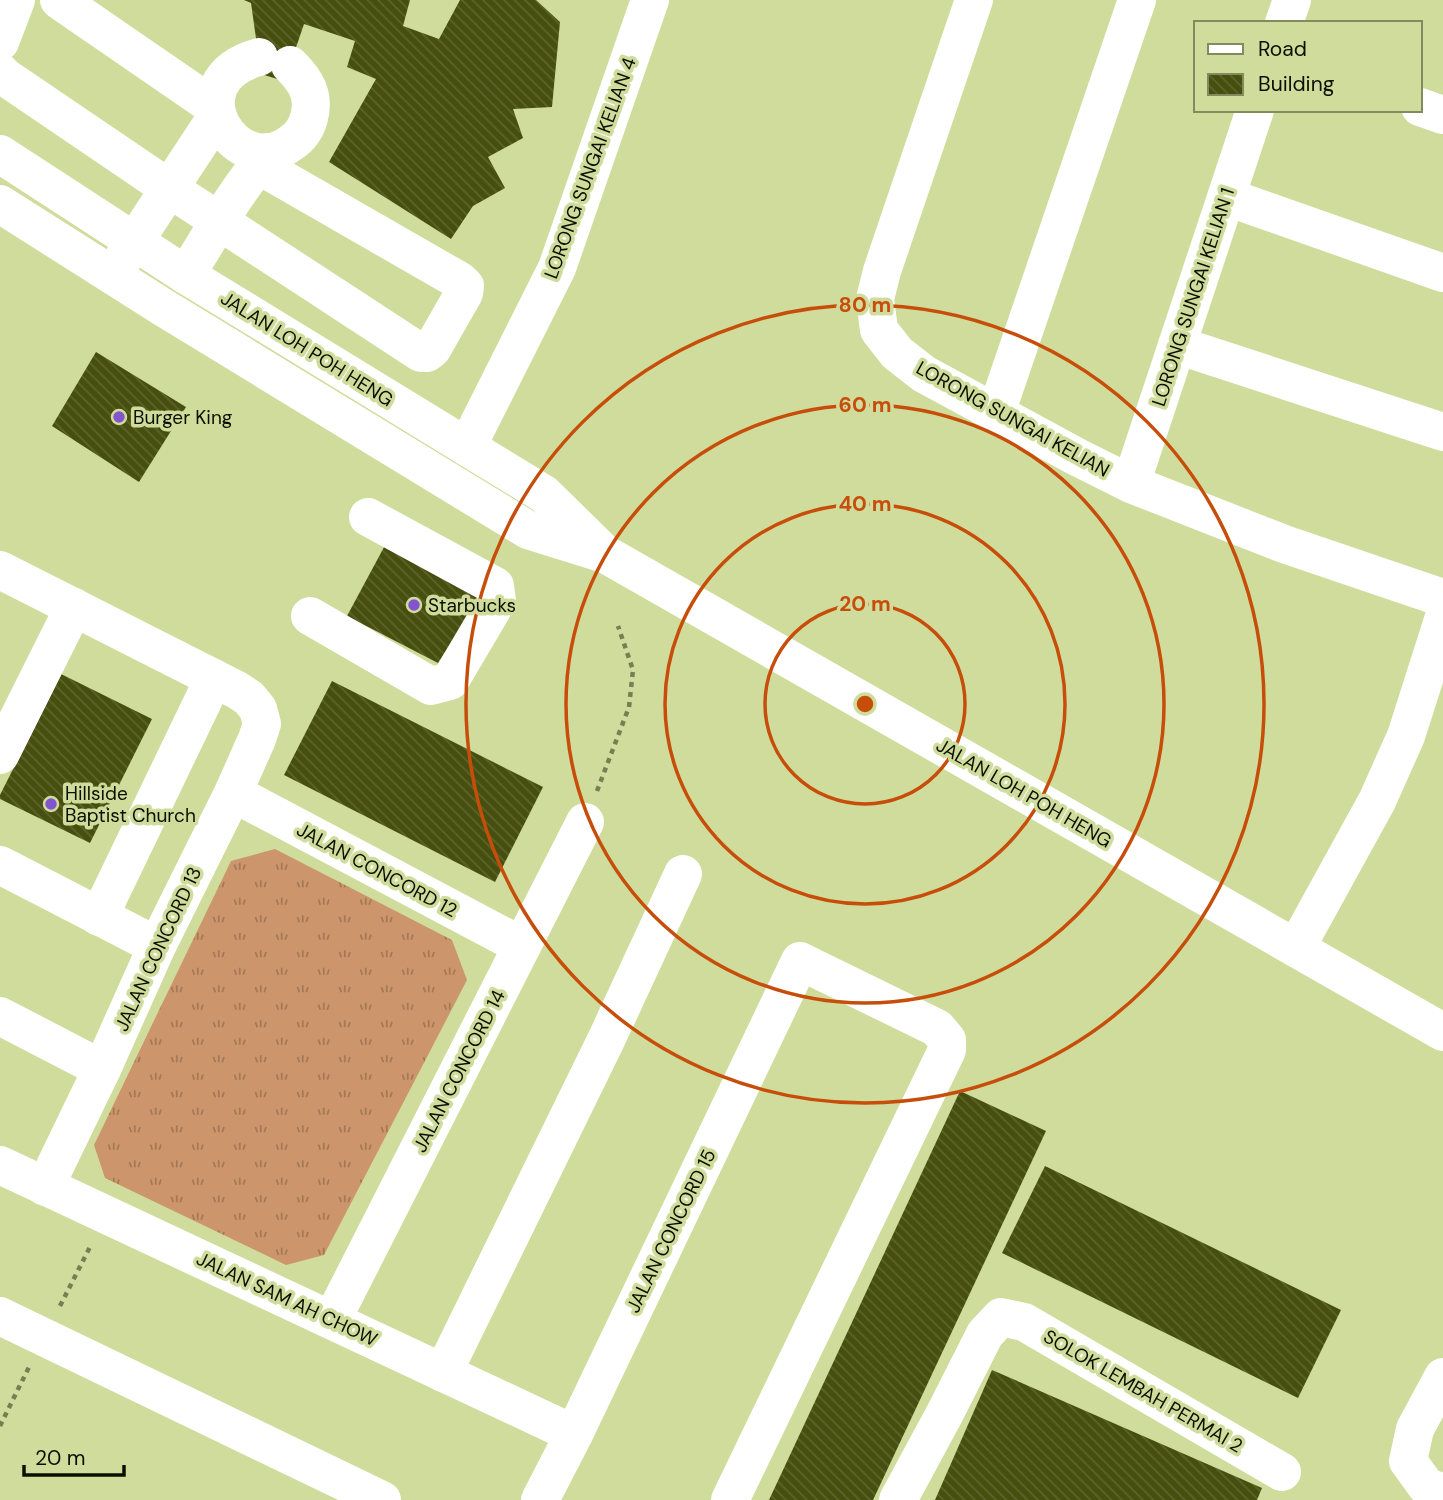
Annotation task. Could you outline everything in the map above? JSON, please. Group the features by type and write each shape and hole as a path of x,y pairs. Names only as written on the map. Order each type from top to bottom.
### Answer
{"street":[{"path":"0,42 16,0"},
{"path":"59,0 216,112"},
{"name":"LORONG SUNGAI KELIAN 4","path":"467,447 556,268 650,0"},
{"name":"LORONG SUNGAI KELIAN","path":"974,0 882,271 875,299 879,330 897,353 924,374 1131,484 1284,544 1443,597"},
{"path":"996,413 1138,0"},
{"path":"1285,21 1292,0"},
{"path":"0,72 170,189 220,221 421,353 432,349 464,293 465,286 264,158 236,144 224,132 216,112 217,93 222,80 232,69 245,61 274,61 302,76 309,91 312,108 307,124 298,138 264,158 220,221 186,275"},
{"path":"1422,108 1443,115"},
{"path":"112,275 170,189 216,112"},
{"name":"LORONG SUNGAI KELIAN 1","path":"1131,484 1254,112"},
{"name":"JALAN LOH POH HENG","path":"0,154 186,275 544,495 605,554"},
{"path":"1227,197 1443,273"},
{"name":"JALAN LOH POH HENG","path":"0,204 528,530 605,554 1443,1032"},
{"path":"1177,345 1443,432"},
{"path":"310,616 431,686 450,681 497,601 495,586 368,517"},
{"path":"0,570 214,678 99,917"},
{"path":"5,732 74,607"},
{"path":"1296,947 1382,790 1406,736 1443,620"},
{"name":"JALAN CONCORD 13","path":"45,1187 157,946 233,793 262,724 258,709 243,694 214,678"},
{"name":"JALAN CONCORD 12","path":"233,793 522,946"},
{"name":"JALAN CONCORD 14","path":"332,1320 586,822"},
{"path":"0,865 157,946"},
{"path":"443,1373 601,1050 683,874"},
{"name":"JALAN CONCORD 15","path":"540,1500 800,961 937,1028 947,1040 947,1050 730,1500"},
{"path":"0,1017 102,1069"},
{"name":"JALAN SAM AH CHOW","path":"0,1165 574,1434"},
{"path":"0,1316 382,1500"},
{"name":"SOLOK LEMBAH PERMAI 2","path":"898,1500 985,1334 1001,1317 1024,1322 1282,1472"},
{"path":"1443,1377 1415,1429 1409,1461 1426,1486 1443,1493"}],"path":[{"path":"586,822 629,707 633,670 618,626"}],"green space":[{"path":"275,849 452,940 467,980 324,1255 286,1265 105,1178 94,1145 231,861"}],"building":[{"path":"244,0 410,0 403,26 439,39 460,0 536,0 560,22 552,107 513,109 523,138 488,157 505,188 473,206 451,239 329,162 376,79 347,67 355,41 304,24 287,82 261,74 251,3"},
{"name":"Burger King","path":"96,352 186,407 139,482 52,426"},
{"name":"Starbucks","path":"390,536 482,594 438,663 347,616"},
{"path":"61,674 152,719 90,843 0,799"},
{"path":"332,681 543,787 495,882 284,775"},
{"path":"960,1091 1046,1131 873,1500 769,1500"},
{"path":"1045,1166 1341,1310 1298,1398 1002,1253"},
{"path":"992,1370 1262,1488 1257,1500 935,1500"}],"place":[{"name":"Burger King","path":"119,417"},
{"name":"Starbucks","path":"414,605"},
{"name":"Hillside Baptist Church","path":"51,804"}]}
